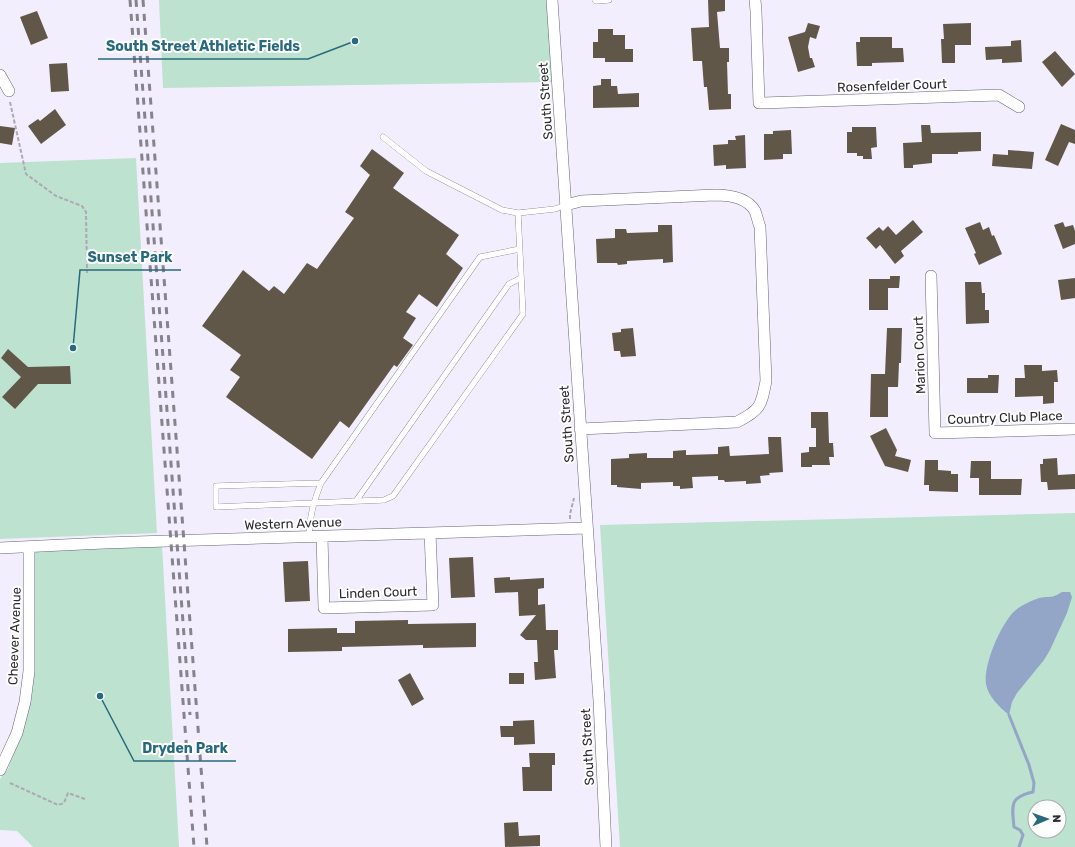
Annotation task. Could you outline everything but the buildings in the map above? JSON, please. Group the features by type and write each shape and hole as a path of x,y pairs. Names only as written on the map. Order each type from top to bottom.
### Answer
{"street":[{"name":"South Street","path":"552,0 599,700 606,847"},
{"name":"Rosenfelder Court","path":"755,0 760,103 999,95 1019,107"},
{"path":"0,76 9,91"},
{"path":"566,205 582,201 715,195 732,196 746,202 754,210 760,226 766,381 762,401 753,414 737,422 580,429"},
{"name":"Marion Court","path":"931,276 935,434"},
{"name":"Country Club Place","path":"935,434 1075,429"},
{"name":"Western Avenue","path":"0,548 104,542 587,528"},
{"name":"Linden Court","path":"322,536 324,608 433,605 430,533"},
{"name":"Cheever Avenue","path":"0,770 17,733 25,702 29,671 30,547"}],"lane":[{"path":"595,0 609,0"},
{"path":"383,137 426,172 502,210 518,213 566,205"},
{"path":"321,483 216,486 216,507 384,500 393,496 523,314 518,213"},
{"path":"309,537 309,522 313,503 321,483 480,257 520,249"},
{"path":"356,501 509,284 521,278"}],"path":[{"path":"9,91 11,107 26,174 56,196 82,206 86,212 87,273"},
{"path":"10,784 58,805 64,803 68,793 85,799"}],"green space":[{"path":"159,0 547,0 553,82 163,88"},
{"path":"136,158 157,533 0,539 0,163"},
{"path":"1075,513 1075,847 620,847 600,525"},
{"path":"162,545 179,847 33,847 17,831 0,830 0,779 8,769 25,722 33,552"}],"water":[{"path":"1062,592 1070,592 1072,597 1067,613 1044,660 1017,693 1012,702 1009,715 994,701 986,684 987,666 995,644 1005,623 1017,609 1037,599 1052,597"}],"waterway":[{"path":"1009,715 1029,765 1034,783 1033,792 1025,794 1016,800 1013,808 1014,827 1020,830 1023,835 1019,847"}],"railway":[{"path":"130,0 194,847"},
{"path":"136,0 190,715"},
{"path":"143,0 207,847"}],"place":[{"name":"South Street Athletic Fields","path":"355,41"},
{"name":"Sunset Park","path":"73,348"},
{"name":"Dryden Park","path":"100,696"}]}
